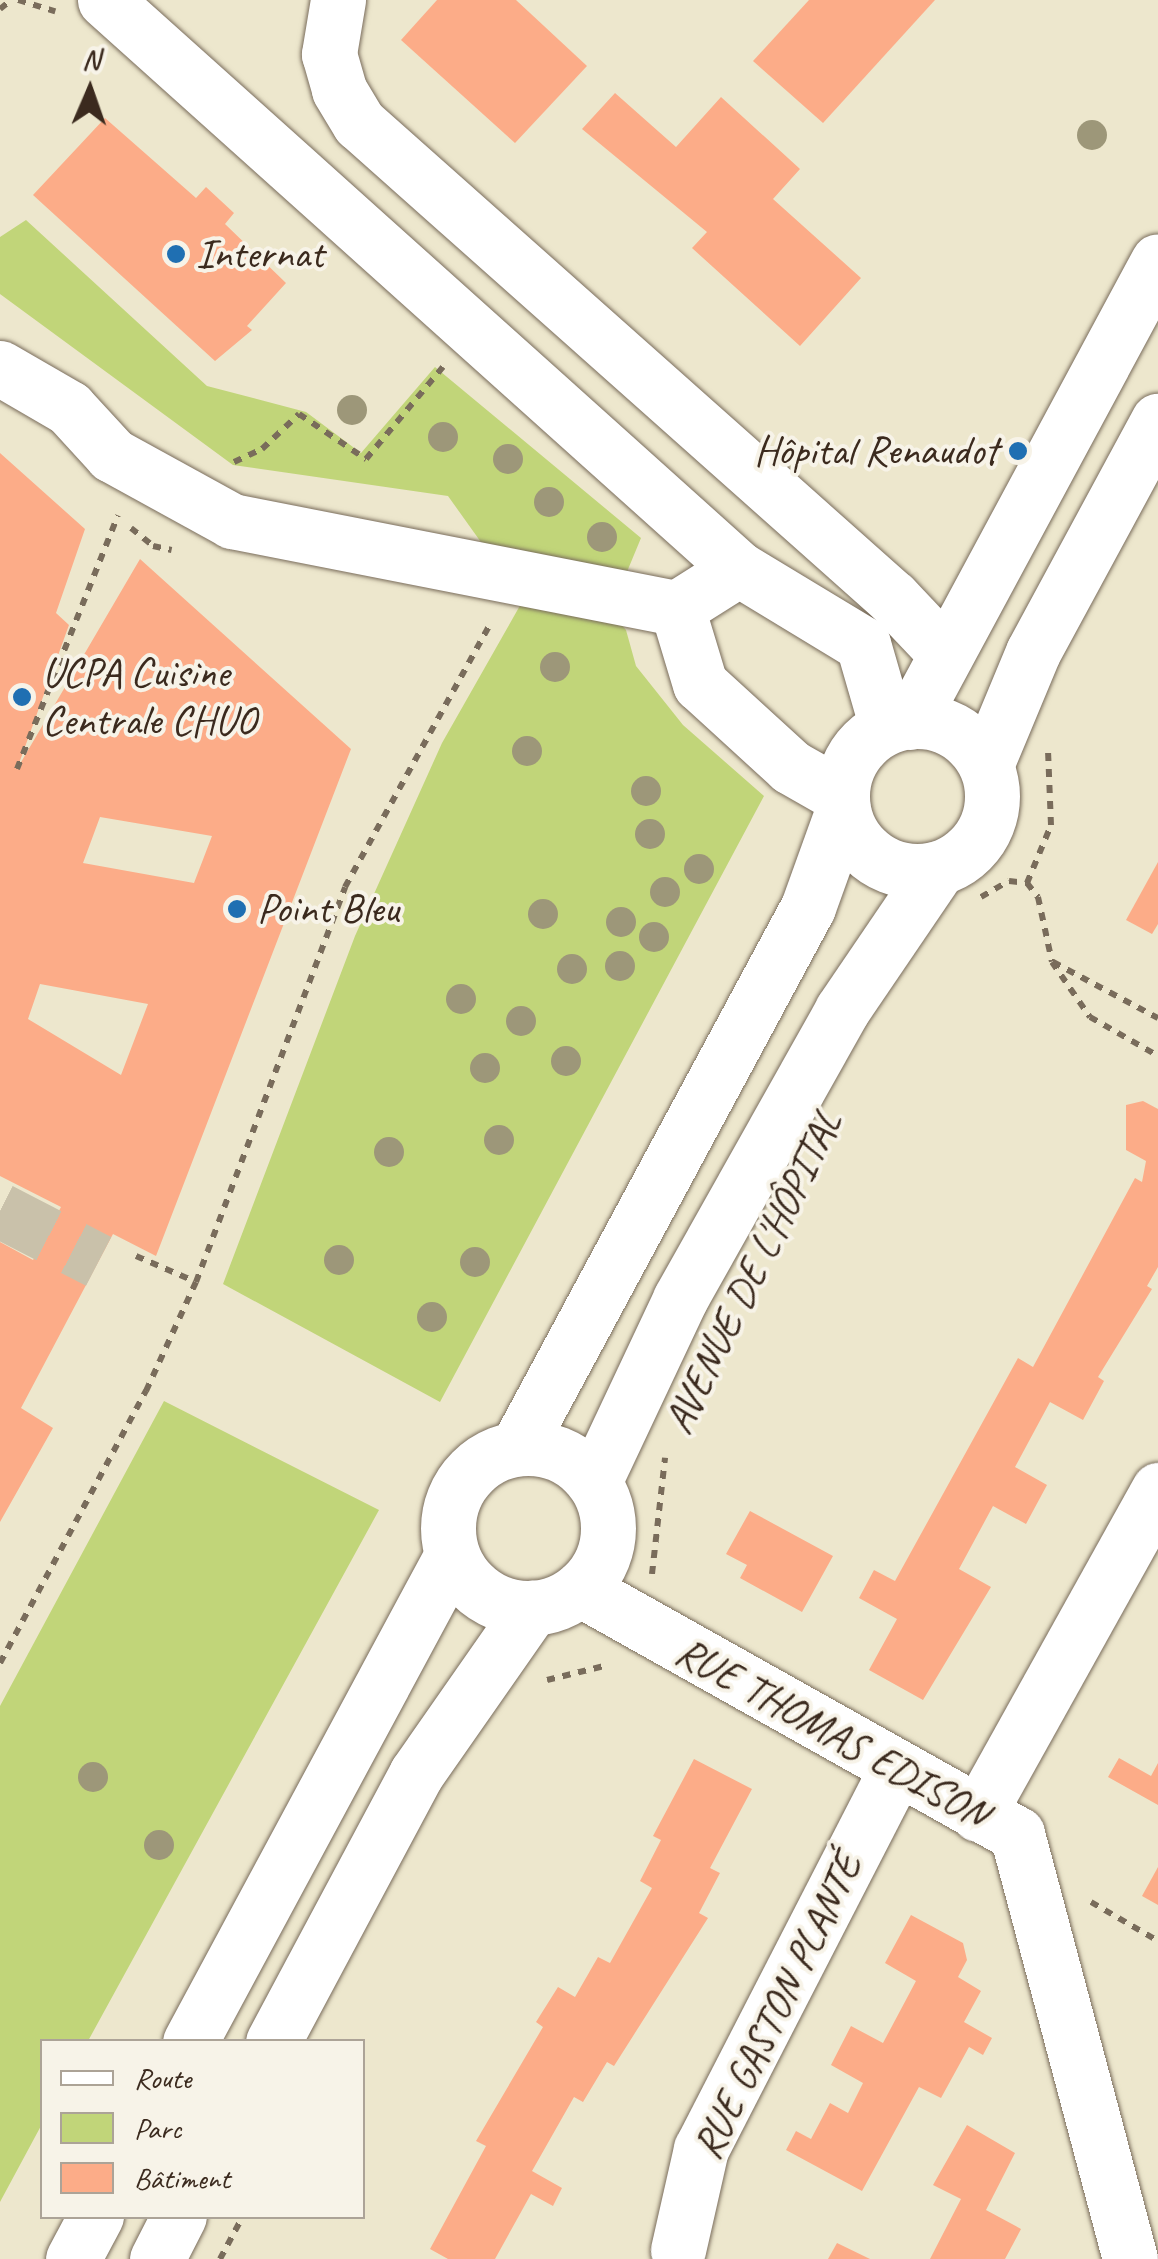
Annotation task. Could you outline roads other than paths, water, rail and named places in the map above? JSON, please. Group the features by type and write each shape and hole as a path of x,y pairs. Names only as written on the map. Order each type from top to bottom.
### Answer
{"street":[{"path":"105,0 739,569 863,644 899,724"},
{"path":"338,0 329,54 339,90 359,123 893,598 945,653"},
{"path":"517,1448 808,907 854,755 899,724 945,653 1158,261"},
{"path":"0,368 69,408 112,455 232,521 677,608 739,569"},
{"path":"986,764 1033,652 1158,421"},
{"path":"677,608 700,684 791,767 842,803 868,853 889,866 957,885 966,853 986,828 992,785 986,764 955,731 899,724"},
{"name":"AVENUE DE L'HÔPITAL","path":"594,1482 680,1299 842,1010 957,885"},
{"path":"192,2039 452,1555 450,1506 460,1484 477,1466 517,1448 561,1454 594,1482 609,1527 596,1572 556,1599 416,1774 275,2039"},
{"path":"978,1814 1158,1490"},
{"path":"452,1555 483,1595 556,1599"},
{"name":"RUE THOMAS EDISON","path":"556,1599 632,1621 1017,1834 1130,2259"},
{"name":"RUE GASTON PLANTÉ","path":"678,2250 700,2149 896,1769"},
{"path":"73,2259 94,2219"},
{"path":"156,2259 177,2219"}],"tunnel":[{"path":"0,1210 99,1261"}],"place":[{"name":"Internat","path":"176,254"},
{"name":"Hôpital Renaudot","path":"1018,451"},
{"name":"UCPA Cuisine Centrale CHUO","path":"22,697"},
{"name":"Point Bleu","path":"237,909"}]}
